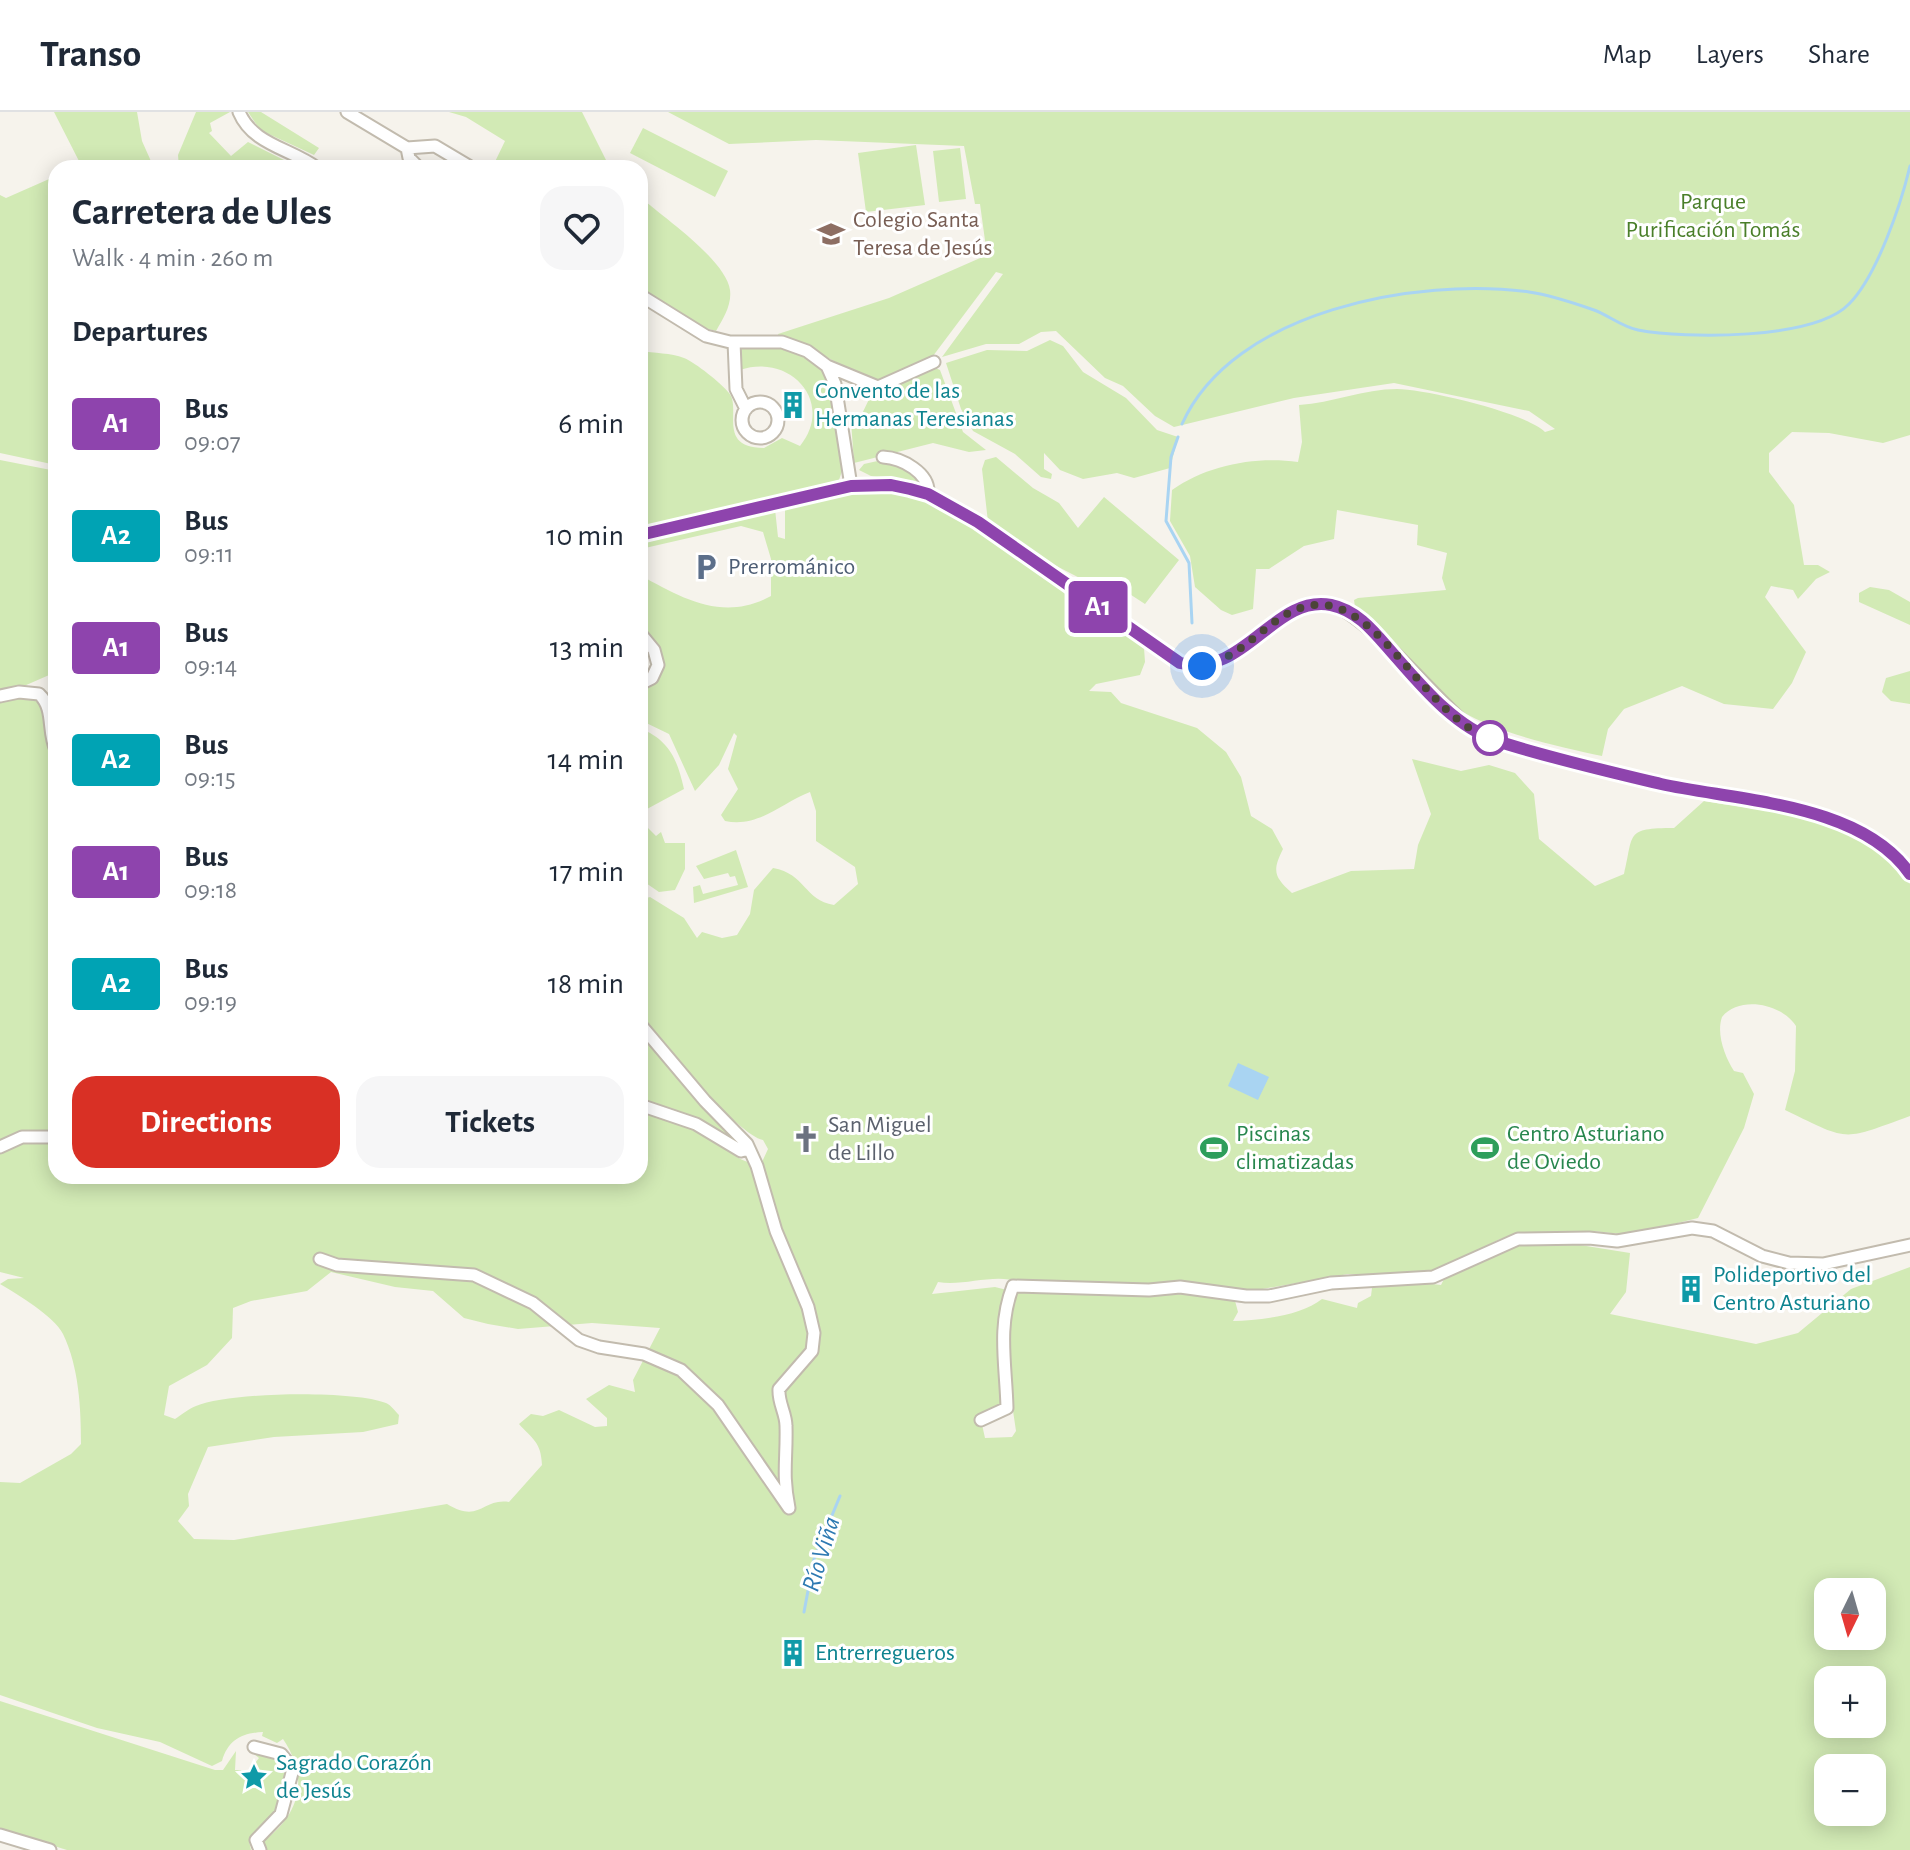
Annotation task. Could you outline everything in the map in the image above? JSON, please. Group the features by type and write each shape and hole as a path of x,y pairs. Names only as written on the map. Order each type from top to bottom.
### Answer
{"street":[{"path":"239,112 245,127 257,138 306,160"},
{"path":"347,112 407,148 435,146 459,160"},
{"path":"407,148 411,160"},
{"path":"648,300 706,336 734,342 782,342 807,351 827,366 878,387 934,362"},
{"path":"734,342 736,389 746,409"},
{"path":"827,366 835,384 851,486"},
{"path":"883,457 892,457 920,473 928,484 928,494"},
{"path":"648,533 851,486 891,485 928,494 978,522 1180,663 1213,664 1236,654 1289,614 1310,605 1346,609 1367,624 1417,679 1476,733 1660,783 1829,818 1890,850 1910,874"},
{"path":"648,643 654,650 658,665 648,680"},
{"path":"0,696 19,692 39,694 48,706"},
{"path":"320,1259 337,1265 474,1275 533,1303 579,1340 644,1354 681,1370 718,1405 789,1508 782,1475 786,1421 778,1404 779,1389 812,1351 814,1333 808,1307 799,1294 749,1149 648,1033"},
{"path":"648,1108 696,1124 741,1151 749,1149"},
{"path":"0,1147 22,1137 48,1137"},
{"path":"981,1420 1007,1408 1002,1347 1004,1309 1013,1286 1149,1290 1180,1287 1269,1296 1331,1283 1433,1277 1518,1239 1589,1238 1617,1241 1692,1228 1713,1231 1762,1256 1800,1264 1823,1264 1910,1245"},
{"path":"254,1747 281,1754 293,1769 281,1814 256,1840 260,1850"},
{"path":"0,1835 50,1850"}],"green space":[{"path":"54,112 137,112 142,141 150,160 78,160"},
{"path":"196,112 230,112 210,123 212,131 209,133 231,156 248,142 284,160 178,160"},
{"path":"248,112 261,112 319,148 314,155 260,130"},
{"path":"449,112 582,112 606,160 496,160 505,141 466,117"},
{"name":"Parque Purificación Tomás","path":"668,112 1910,112 1910,435 1883,443 1829,433 1792,432 1769,453 1769,472 1794,505 1804,565 1818,565 1830,572 1816,579 1798,599 1793,590 1771,586 1765,597 1806,652 1792,683 1773,709 1724,704 1682,686 1624,709 1608,729 1602,756 1544,743 1484,723 1451,704 1355,607 1354,600 1358,598 1446,590 1442,578 1447,553 1417,545 1418,525 1337,510 1334,539 1304,546 1269,569 1256,569 1253,609 1232,615 1221,610 1195,587 1190,556 1170,521 1172,490 1201,474 1232,464 1266,460 1298,462 1302,442 1299,405 1372,391 1411,390 1498,410 1545,432 1555,429 1529,411 1394,383 1294,398 1174,427 1155,416 1123,386 1105,378 1056,331 1041,332 1019,344 986,344 942,357 1003,274 996,272 930,360 881,382 869,381 809,347 779,338 778,334 889,298 987,255 980,204 975,204 964,146 816,140 729,144"},
{"path":"643,128 728,171 715,197 630,153"},
{"path":"916,145 925,205 866,212 858,153"},
{"path":"960,148 966,199 939,202 933,151"},
{"path":"48,180 48,463 0,453 0,195 6,198"},
{"path":"648,203 706,253 726,278 730,301 726,312 716,331 705,328 648,293"},
{"path":"1050,340 1063,346 1083,372 1126,398 1157,430 1178,437 1170,468 1134,478 1117,473 1083,479 1060,470 1044,453 1044,469 1052,474 1051,479 1041,477 1015,454 973,431 961,409 946,363 987,350 1027,351"},
{"path":"778,348 804,357 826,373 843,468 839,480 648,527 648,352 684,358 720,384 732,400 733,426 740,442 764,448 782,438 800,446 810,430 813,414 810,399 802,386 791,375 776,369 759,367 740,370 740,349"},
{"path":"933,367 940,370 963,432 986,450 969,452 933,443 854,463 851,421 859,420 873,391"},
{"path":"996,457 1033,488 1059,503 1078,528 1104,497 1179,560 1145,604 1105,578 1099,588 1039,557 988,522 982,469 985,460"},
{"path":"0,460 48,469 48,676 24,686 0,691"},
{"path":"882,460 909,469 923,486 871,476 859,470 864,464"},
{"path":"870,490 911,496 959,517 1144,648 1145,662 1140,675 1096,684 1089,691 1111,692 1121,703 1197,728 1226,752 1241,777 1251,816 1272,829 1283,849 1276,868 1278,878 1292,893 1351,871 1414,869 1418,845 1431,814 1412,759 1461,771 1489,765 1515,773 1534,794 1539,839 1595,886 1624,874 1631,842 1639,832 1674,828 1704,801 1818,822 1870,844 1892,862 1910,884 1910,1116 1858,1134 1846,1134 1835,1133 1785,1110 1795,1071 1796,1026 1781,1012 1760,1005 1750,1004 1730,1010 1722,1017 1720,1024 1722,1045 1734,1071 1743,1073 1754,1094 1744,1128 1698,1218 1629,1235 1593,1231 1527,1234 1500,1239 1439,1270 1374,1276 1348,1274 1257,1290 1167,1283 1023,1284 1014,1280 993,1279 938,1282 932,1294 995,1287 1015,1292 1171,1290 1234,1297 1238,1312 1233,1321 1255,1320 1292,1313 1322,1299 1357,1308 1358,1303 1371,1296 1372,1288 1424,1283 1441,1285 1444,1279 1523,1243 1555,1241 1630,1253 1626,1292 1610,1314 1756,1344 1798,1333 1851,1289 1910,1267 1910,1850 267,1850 264,1841 286,1819 297,1794 296,1767 283,1739 277,1743 262,1736 263,1732 242,1736 228,1748 222,1761 212,1766 160,1742 97,1728 0,1695 0,1482 20,1483 71,1454 81,1444 76,1374 63,1334 44,1313 0,1284 8,1279 24,1278 0,1272 0,700 20,695 38,699 48,730 48,1184 648,1184 648,1042 727,1132 722,1145 745,1161 762,1162 768,1149 763,1140 735,1121 697,1084 648,1022 648,898 684,918 697,938 702,932 722,938 737,935 750,914 754,890 773,868 792,876 816,898 834,905 858,884 855,867 816,841 816,811 810,792 758,818 725,821 721,815 738,789 728,769 737,736 734,733 719,765 695,791 669,734 648,724 648,687 658,680 664,659 648,636 648,579 704,604 737,607 754,604 771,596 771,559 763,532 741,526 648,547 648,542 775,509 778,537 785,539 785,509","holes":["331,1272 395,1287 433,1291 464,1318 518,1329 592,1323 660,1328 633,1380 635,1392 609,1385 586,1399 607,1418 607,1426 595,1427 559,1410 543,1416 531,1414 519,1424 538,1445 542,1465 509,1502 493,1503 467,1512 447,1504 234,1540 194,1539 178,1521 189,1506 188,1494 208,1447 274,1437 363,1432 398,1424 399,1415 386,1403 369,1399 291,1394 212,1401 187,1410 175,1419 164,1415 169,1386 207,1365 232,1338 233,1308 251,1301 307,1291","1012,1404 1016,1431 1012,1437 985,1438 981,1420"]},
{"path":"1870,587 1889,590 1910,602 1910,625 1859,602 1859,593"},
{"path":"1910,671 1910,704 1891,701 1882,692 1886,678"},
{"path":"648,732 671,752 684,789 648,808"},
{"path":"648,828 656,836 661,832 665,843 685,843 685,869 675,890 659,892 648,884"},
{"path":"736,850 748,887 694,903 693,887 700,885 703,894 738,885 735,876 730,877 728,873 704,879 696,866"},
{"path":"0,1701 215,1770 223,1770 236,1751 235,1770 241,1770 249,1785 262,1777 255,1763 259,1758 249,1750 275,1756 289,1771 280,1810 249,1841 251,1850 67,1850 6,1831 0,1828"}],"water":[{"path":"1238,1063 1269,1077 1258,1100 1228,1086"}],"waterway":[{"path":"1182,424 1207,385 1242,353 1285,328 1333,310 1384,297 1435,290 1529,292 1594,310 1632,328 1686,335 1748,334 1808,325 1832,316 1859,292 1887,239 1910,166"},
{"path":"1178,437 1171,457 1166,521 1189,563 1192,623"},
{"name":"Río Viña","path":"804,1612 814,1559 840,1496"}],"bus line":[{"name":"A1","path":"648,534 851,486 891,485 910,489 928,494 978,522 1169,659 1191,666 1213,664 1236,654 1289,614 1310,605 1346,609 1367,624 1417,679 1456,718 1476,733 1512,746 1660,783 1829,818 1890,850 1910,874"}],"place":[{"name":"Colegio Santa Teresa de Jesús","path":"831,234"},
{"name":"Convento de las Hermanas Teresianas","path":"793,405"},
{"name":"Prerrománico","path":"706,567"},
{"name":"San Miguel de Lillo","path":"806,1139"},
{"name":"Piscinas climatizadas","path":"1214,1148"},
{"name":"Centro Asturiano de Oviedo","path":"1485,1148"},
{"name":"Polideportivo del Centro Asturiano","path":"1691,1289"},
{"name":"Entrerregueros","path":"793,1653"},
{"name":"Sagrado Corazón de Jesús","path":"254,1777"}],"route":[{"path":"1202,666 1236,654 1289,614 1310,605 1346,609 1367,624 1456,718 1476,733 1490,738"}]}
